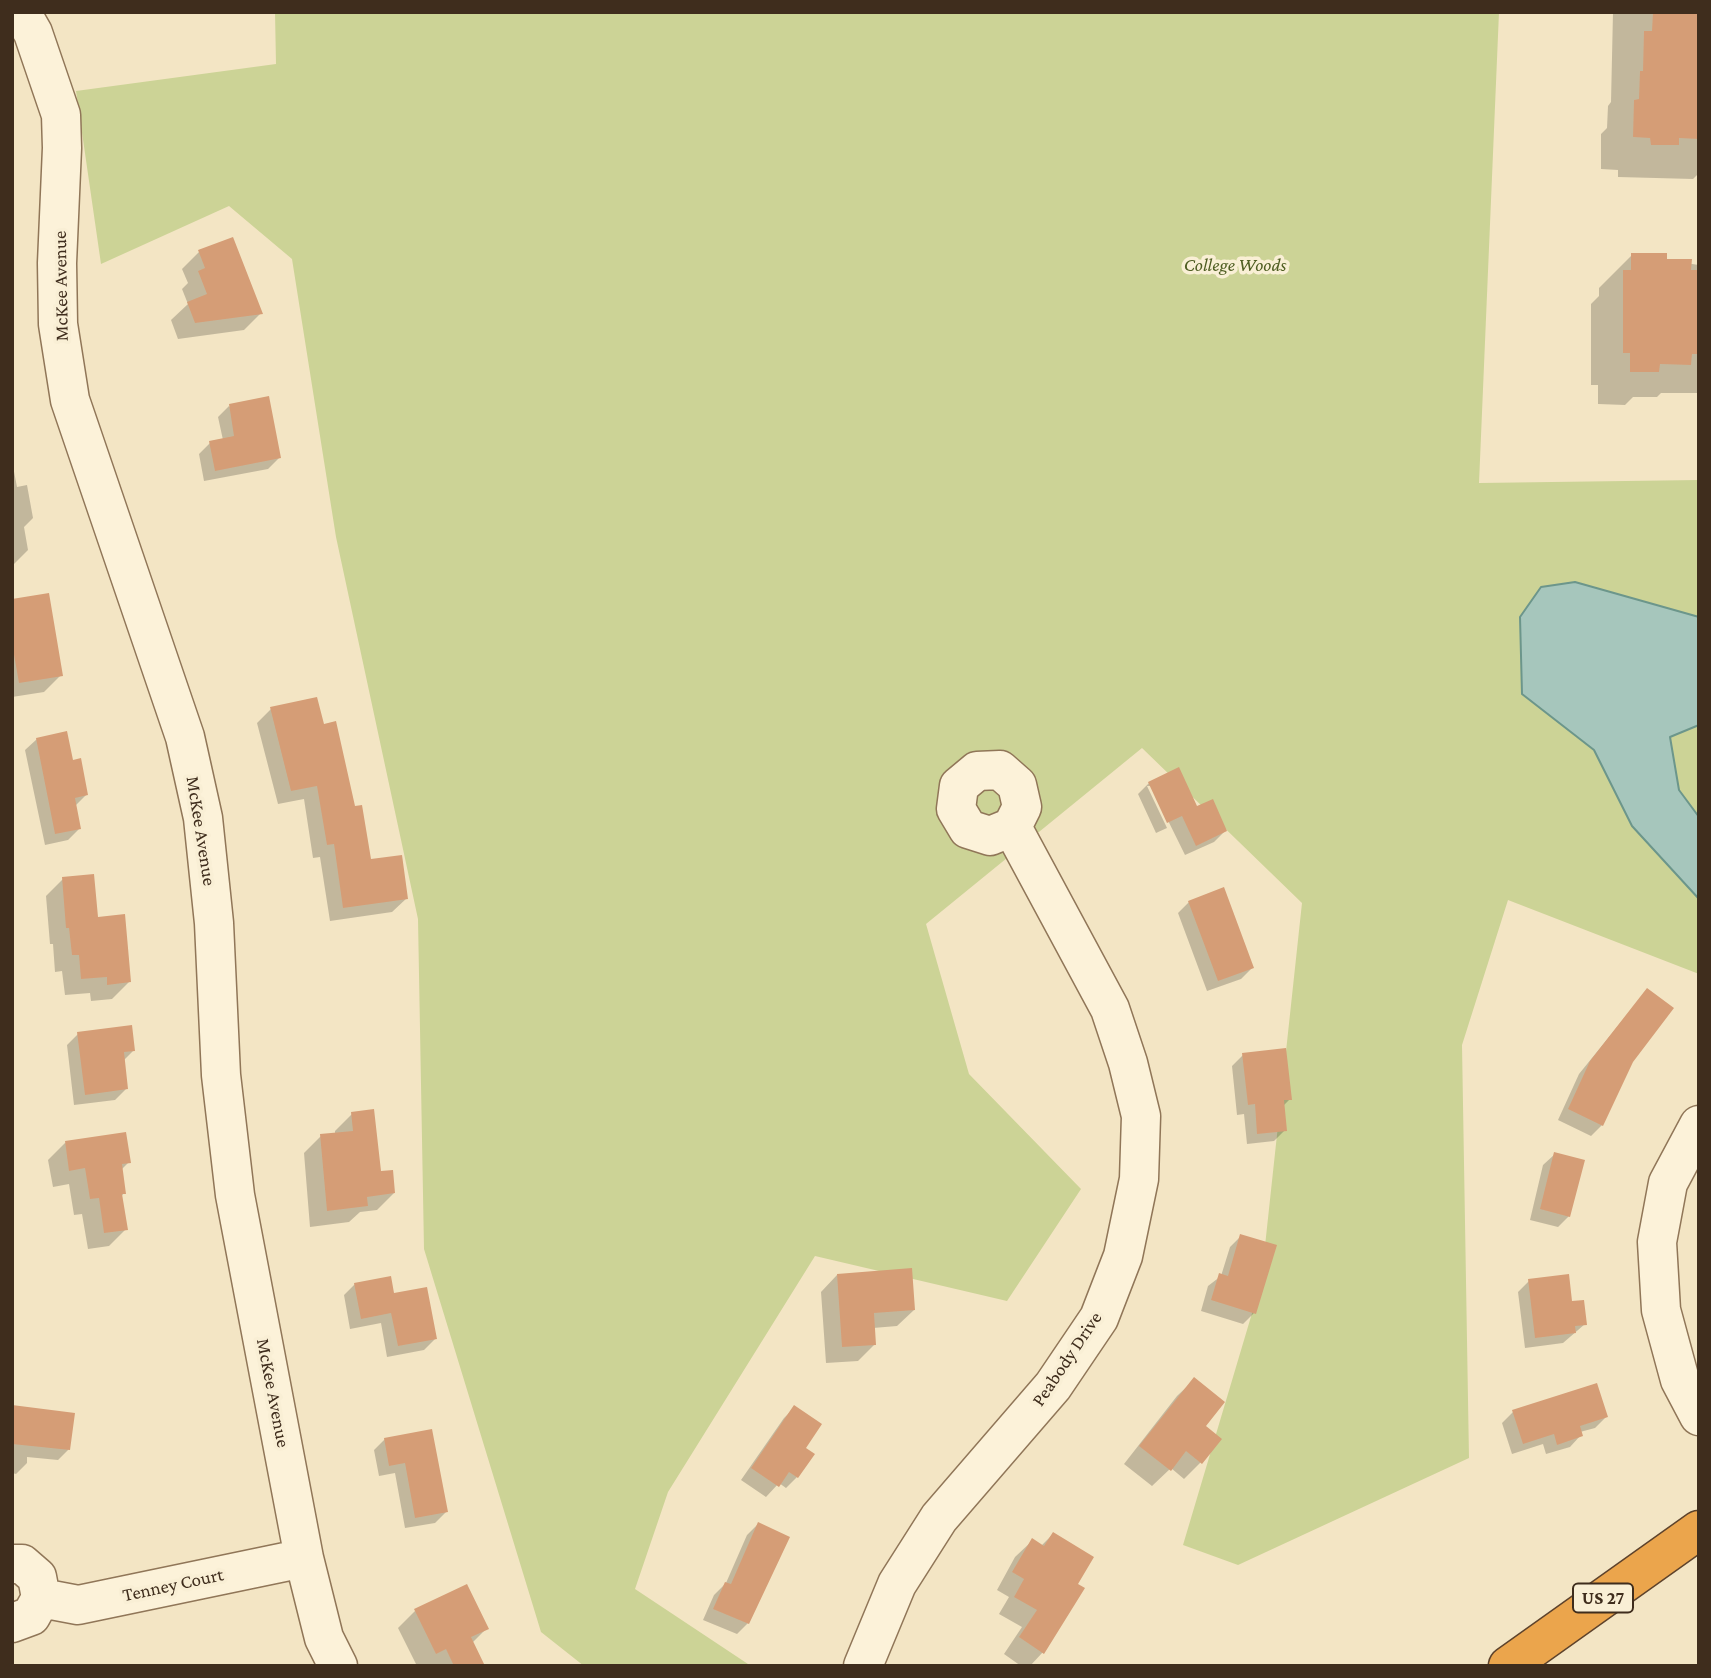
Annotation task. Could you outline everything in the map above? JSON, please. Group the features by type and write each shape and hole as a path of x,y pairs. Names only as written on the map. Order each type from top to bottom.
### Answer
{"highway":[{"name":"US 27","path":"1508,1666 1699,1530"}],"street":[{"name":"McKee Avenue","path":"21,12 33,33 61,115 58,324 70,400 185,737 202,818 214,923 221,1075 235,1195 304,1558 324,1639 338,1666"},
{"name":"Peabody Drive","path":"866,1665 897,1584 939,1518 1053,1386 1099,1318 1123,1256 1139,1179 1141,1116 1128,1063 1110,1009 1012,827"},
{"path":"1699,1125 1668,1183 1657,1242 1661,1310 1680,1380 1699,1416"},
{"name":"Tenney Court","path":"41,1598 78,1605 304,1558"},
{"path":"12,1564 22,1564 37,1577 41,1598 31,1616 12,1623"}],"green space":[{"name":"College Woods","path":"275,12 1499,12 1479,483 1699,480 1699,974 1508,900 1462,1045 1469,1458 1238,1565 1183,1545 1261,1283 1302,903 1142,748 926,924 969,1074 1081,1189 1007,1301 815,1256 668,1492 635,1589 751,1666 584,1666 541,1632 424,1249 418,919 336,537 292,259 229,206 101,264 76,91 276,64"}],"water":[{"path":"1575,582 1699,617 1699,725 1670,737 1679,790 1699,817 1699,899 1632,826 1594,750 1522,694 1520,617 1541,587"}],"building":[{"path":"1653,12 1699,12 1699,139 1679,138 1679,145 1651,145 1650,138 1633,137 1634,100 1639,99 1640,71 1643,71 1644,31 1652,31"},
{"path":"233,237 263,314 195,323 187,302 207,294 198,271 205,268 198,250"},
{"path":"1631,253 1667,253 1667,259 1692,259 1691,270 1699,270 1699,354 1692,354 1691,365 1660,364 1659,372 1630,372 1630,353 1623,353 1623,270 1631,270"},
{"path":"269,396 281,458 215,471 209,441 234,436 229,404"},
{"path":"49,593 63,676 19,683 12,643 12,599"},
{"path":"317,697 324,724 336,721 355,806 362,805 371,859 402,855 408,899 343,908 334,844 327,845 317,786 291,791 270,707"},
{"path":"67,731 73,760 81,758 88,795 75,798 81,829 55,834 36,738"},
{"path":"1179,767 1197,806 1213,799 1227,831 1196,846 1182,816 1167,823 1148,782"},
{"path":"94,874 98,917 125,914 131,982 107,985 107,977 81,979 79,955 72,955 69,928 66,928 62,877"},
{"path":"1224,887 1254,968 1218,981 1188,901"},
{"path":"1647,988 1674,1008 1633,1062 1603,1126 1568,1109 1590,1061"},
{"path":"132,1025 135,1051 124,1052 128,1089 85,1095 77,1032"},
{"path":"1286,1048 1292,1100 1284,1100 1287,1131 1257,1134 1255,1104 1248,1105 1242,1053"},
{"path":"374,1109 381,1171 393,1170 395,1193 367,1197 368,1206 327,1211 320,1134 353,1131 351,1112"},
{"path":"126,1132 131,1163 122,1164 126,1194 122,1194 128,1230 104,1233 99,1198 90,1199 85,1168 69,1171 65,1141"},
{"path":"1554,1152 1585,1160 1570,1217 1540,1209"},
{"path":"1240,1234 1277,1245 1256,1314 1211,1300 1219,1273 1228,1276"},
{"path":"912,1268 915,1310 874,1313 876,1345 842,1347 837,1274"},
{"path":"1569,1274 1572,1301 1584,1300 1587,1325 1575,1326 1576,1333 1535,1338 1528,1279"},
{"path":"391,1276 394,1293 427,1287 437,1339 398,1346 391,1313 361,1319 354,1283"},
{"path":"1194,1377 1225,1402 1206,1426 1222,1439 1202,1464 1186,1451 1171,1471 1139,1446"},
{"path":"1597,1383 1608,1417 1580,1426 1583,1436 1557,1445 1554,1434 1523,1444 1512,1410"},
{"path":"12,1405 75,1413 70,1450 12,1444"},
{"path":"794,1405 822,1424 806,1448 815,1454 798,1478 789,1472 779,1487 751,1468"},
{"path":"432,1429 448,1512 415,1518 405,1463 389,1466 384,1438"},
{"path":"758,1522 790,1537 749,1624 713,1609 725,1582 731,1584"},
{"path":"1053,1532 1094,1557 1078,1584 1085,1588 1044,1654 1019,1637 1037,1610 1014,1597 1024,1579 1012,1572 1032,1538 1044,1546"},
{"path":"467,1584 489,1629 471,1637 485,1666 454,1666 446,1649 436,1654 414,1609"}]}
